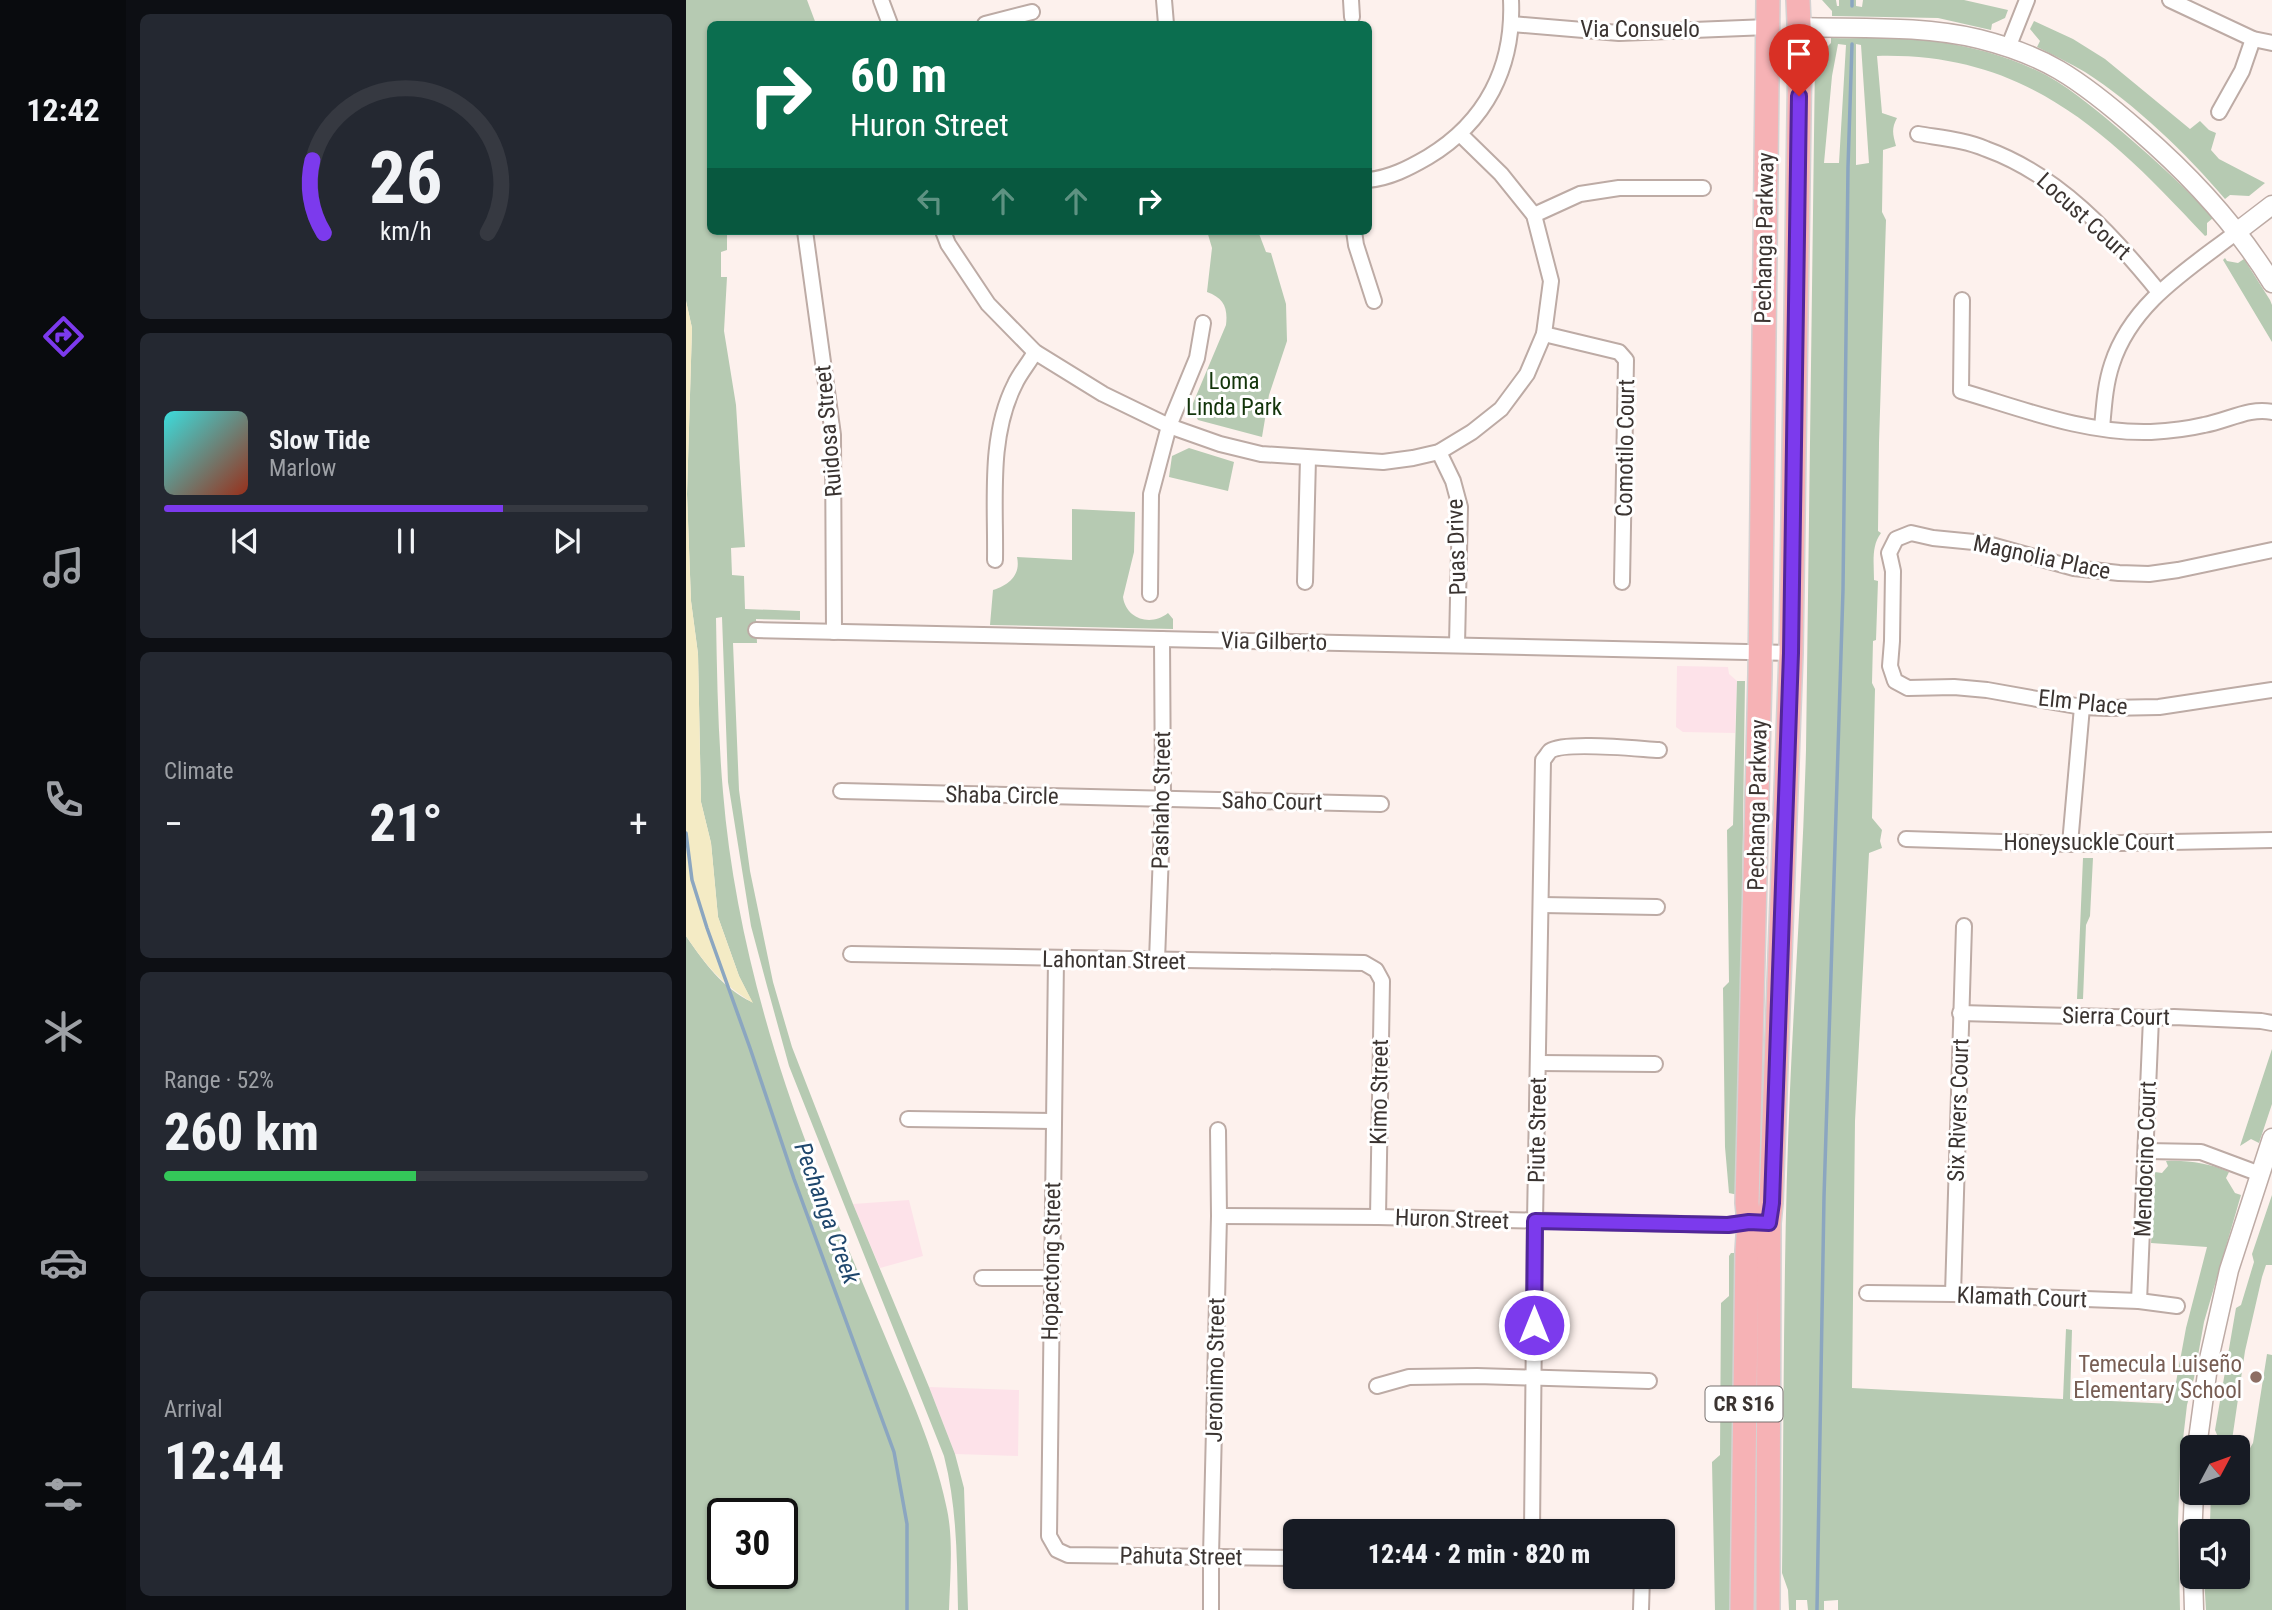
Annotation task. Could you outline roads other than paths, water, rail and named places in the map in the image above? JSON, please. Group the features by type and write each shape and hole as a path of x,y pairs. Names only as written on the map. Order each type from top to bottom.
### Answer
{"main road":[{"name":"Pechanga Parkway","path":"1768,0 1759,652 1747,1203 1759,1222 1768,1610"},
{"name":"Pechanga Parkway","path":"1742,1610 1746,1251 1759,1222 1772,1203 1791,653 1798,0"},
{"path":"1768,27 1799,27"}],"street":[{"path":"881,0 889,21"},
{"path":"1164,0 1166,21"},
{"path":"1351,0 1352,17"},
{"path":"1372,179 1409,168 1460,134 1485,105 1507,55 1512,24 1511,0"},
{"path":"2008,48 2027,0"},
{"path":"2170,0 2253,39 2272,43"},
{"path":"997,21 1032,12"},
{"name":"Via Consuelo","path":"1512,24 1619,33 1768,27"},
{"path":"1799,27 1914,28 1952,33 2008,48 2059,70 2101,100 2203,190 2238,231 2272,282"},
{"path":"2219,112 2242,71 2253,39"},
{"path":"945,235 988,304 1035,352 1103,394 1169,426 1251,452 1308,458 1383,462 1439,452 1472,432 1501,409 1527,374 1544,334 1551,281 1534,215 1501,174 1460,134"},
{"name":"Locust Court","path":"1918,134 1984,148 2031,169 2096,222 2159,292"},
{"path":"1534,215 1580,194 1619,188 1703,188"},
{"path":"2102,428 2106,388 2112,363 2123,337 2139,314 2159,292 2272,205"},
{"name":"Ruidosa Street","path":"806,235 833,435 834,632"},
{"path":"1355,235 1374,301"},
{"path":"1962,300 1961,391 2077,426 2129,432 2202,426 2259,409 2272,412"},
{"path":"1150,594 1151,494 1169,426 1197,358 1202,323"},
{"name":"Comotilo Court","path":"1544,334 1619,352 1626,360 1622,582"},
{"path":"995,560 996,444 1015,383 1035,352"},
{"name":"Puas Drive","path":"1439,452 1453,481 1460,507 1457,645"},
{"path":"1305,582 1308,458"},
{"name":"Magnolia Place","path":"1895,681 1890,666 1893,571 1889,553 1896,539 1911,533 1933,538 1984,542 2074,568 2119,573 2149,574 2178,570 2272,550"},
{"name":"Via Gilberto","path":"756,630 1791,653"},
{"name":"Pashaho Street","path":"1157,960 1163,799 1163,639"},
{"name":"Elm Place","path":"1895,681 1908,688 1954,687 1987,690 2082,707 2159,707 2272,690"},
{"path":"2070,844 2082,707"},
{"name":"Piute Street","path":"1531,1519 1544,760 1551,750 1566,747 1659,750"},
{"name":"Shaba Circle","path":"841,791 1163,799"},
{"name":"Saho Court","path":"1163,799 1381,804"},
{"name":"Honeysuckle Court","path":"1906,839 2070,844 2272,840"},
{"path":"1542,905 1657,908"},
{"name":"Six Rivers Court","path":"1953,1294 1964,926"},
{"name":"Lahontan Street","path":"851,954 1364,963 1376,970"},
{"name":"Hopactong Street","path":"1056,959 1049,1536 1058,1550 1068,1555"},
{"name":"Kimo Street","path":"1376,970 1382,981 1378,1217"},
{"name":"Sierra Court","path":"1961,1013 2174,1017 2261,1020 2272,1023"},
{"name":"Mendocino Court","path":"2139,1301 2151,1018"},
{"path":"1539,1063 1655,1064"},
{"path":"908,1119 1053,1121"},
{"name":"Jeronimo Street","path":"1211,1610 1219,1216 1218,1130"},
{"path":"2198,1435 2208,1359 2229,1270 2272,1138"},
{"path":"2146,1151 2201,1153 2260,1174"},
{"name":"Huron Street","path":"1219,1216 1728,1225 1759,1222"},
{"path":"982,1278 1051,1278"},
{"name":"Klamath Court","path":"1867,1293 2139,1301 2177,1306"},
{"path":"1377,1386 1409,1377 1478,1376 1649,1381"},
{"path":"2193,1505 2194,1610"},
{"name":"Pahuta Street","path":"1068,1555 1283,1558"},
{"path":"1641,1610 1642,1589"}],"waterway":[{"path":"1852,0 1852,6"},
{"path":"1817,1610 1824,1197 1843,590 1852,44"},
{"name":"Pechanga Creek","path":"686,833 692,880 707,928 794,1179 894,1452 907,1524 907,1610"}],"place":[{"name":"Temecula Luiseño Elementary School","path":"2256,1377"}],"park label":[{"name":"Loma Linda Park","path":"1234,394"}]}
